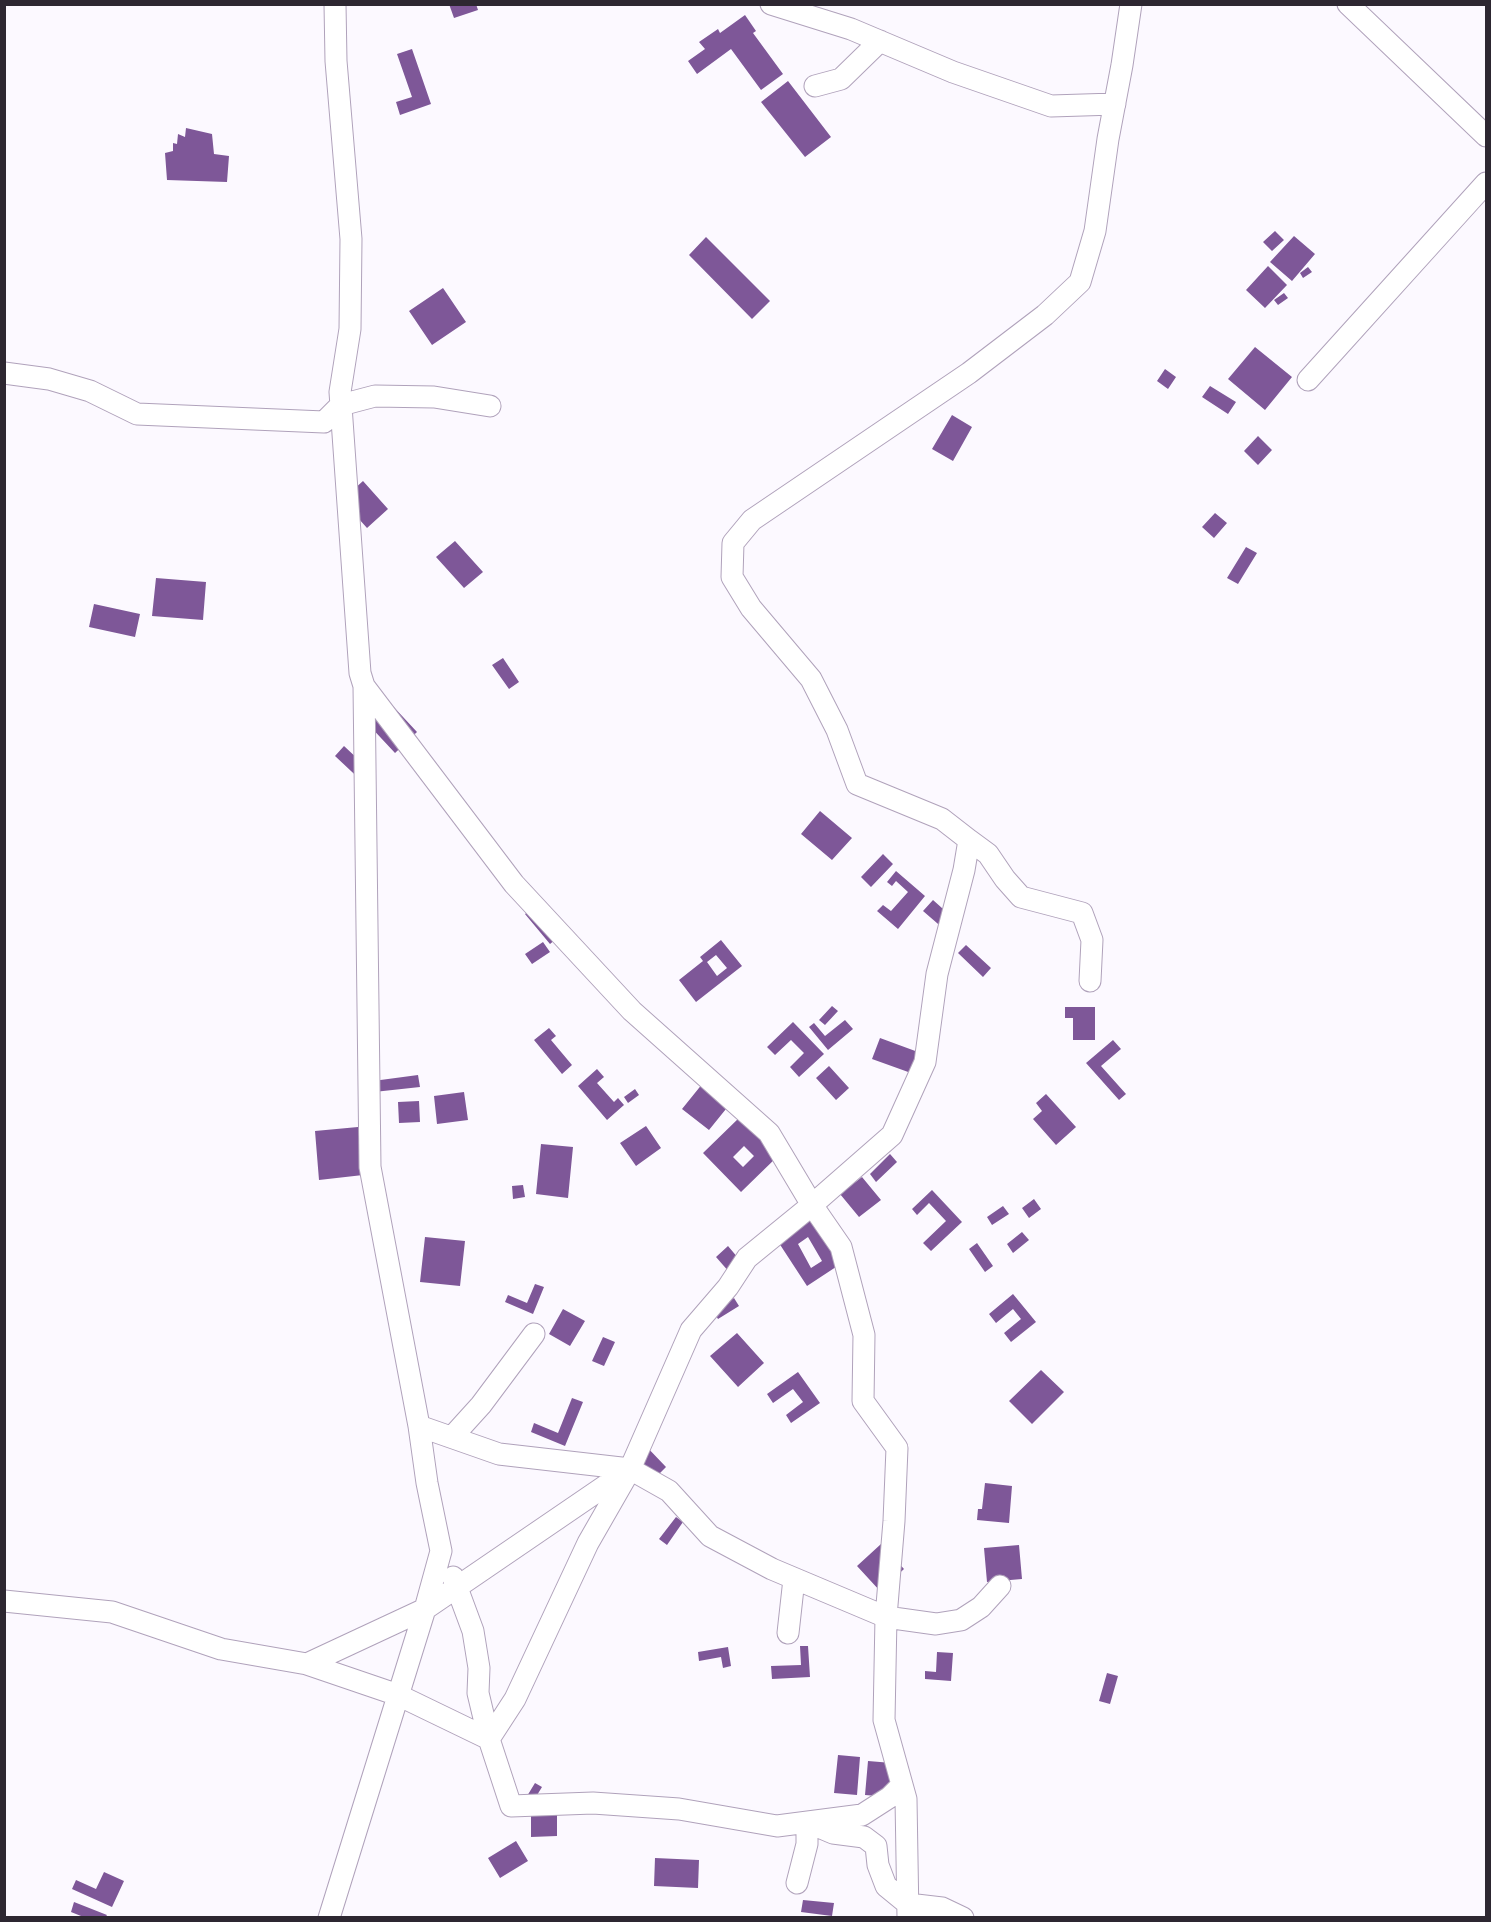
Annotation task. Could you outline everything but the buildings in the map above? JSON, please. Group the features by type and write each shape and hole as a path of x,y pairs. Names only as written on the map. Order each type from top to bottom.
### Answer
{"street":[{"path":"335,4 336,61 351,239 350,329 340,392 360,673 364,686 370,1167 441,1551 458,1587 473,1631 479,1668 478,1693 489,1738 511,1806 593,1803 679,1809 777,1826 862,1815 890,1797 903,1785"},
{"path":"771,4 850,29 953,72 1051,106 1114,104"},
{"path":"1090,981 1092,939 1082,913 1021,897 987,854 942,819 857,783 837,730 811,680 751,608 732,577 733,543 752,520 969,374 1045,315 1080,282 1095,231 1131,4"},
{"path":"1348,4 1486,136"},
{"path":"815,86 841,79 880,41"},
{"path":"1308,380 1486,183"},
{"path":"4,373 49,379 69,385 137,414 324,422 344,442"},
{"path":"324,422 341,405 375,396 434,397 490,406"},
{"path":"364,686 514,884 632,1011 769,1133 812,1205 841,1247 864,1335 863,1401 897,1448 886,1617 884,1719 906,1799 908,1911"},
{"path":"489,1738 515,1699 588,1543 630,1469 691,1330 728,1287 747,1258 892,1135 925,1062 937,974 964,870 969,840"},
{"path":"452,1437 481,1405 534,1334"},
{"path":"419,1426 499,1454 630,1469 669,1491 710,1536 772,1569 886,1617 936,1624 961,1620 981,1607 1000,1586"},
{"path":"307,1664 425,1609 630,1469"},
{"path":"328,1917 425,1609 441,1551"},
{"path":"788,1633 794,1579"},
{"path":"4,1601 112,1612 221,1649 307,1664 398,1695 489,1738"},
{"path":"797,1883 807,1844 807,1822"},
{"path":"807,1822 832,1833 864,1837 876,1846 878,1865 886,1886 908,1911"},
{"path":"908,1911 942,1908 963,1917"}]}
